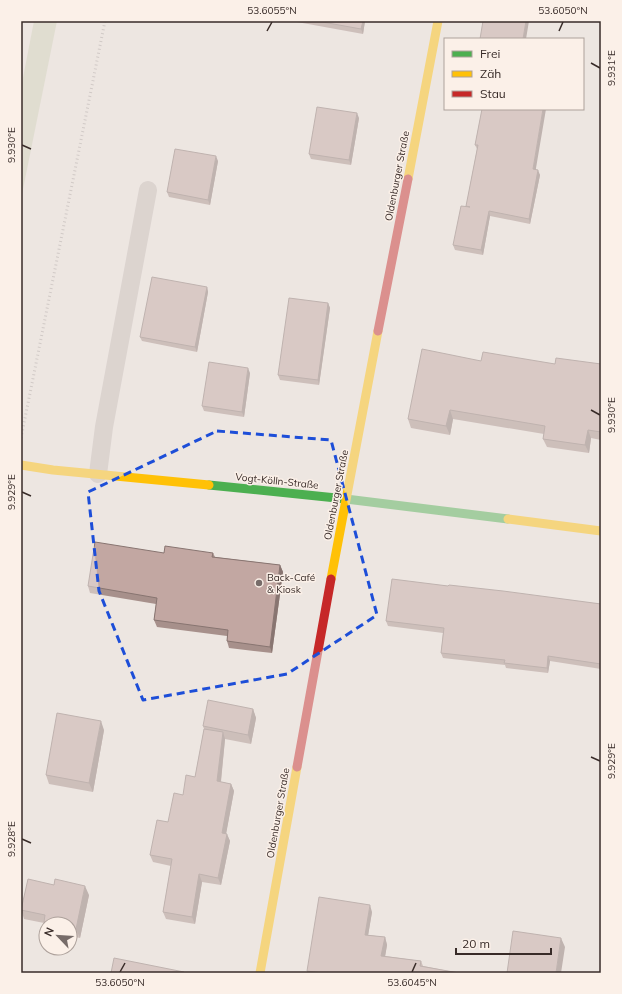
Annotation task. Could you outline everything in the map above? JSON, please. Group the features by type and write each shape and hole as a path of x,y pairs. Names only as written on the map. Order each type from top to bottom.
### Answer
{"street":[{"name":"Oldenburger Straße","path":"260,973 346,499 438,21"},
{"name":"Vogt-Kölln-Straße","path":"21,465 53,470 346,499 601,531"}],"lane":[{"path":"98,474 104,427 148,190"}],"highlighted area":[{"path":"217,431 331,440 377,615 287,674 143,700 99,591 88,492"}],"green space":[{"path":"34,21 57,21 21,199 21,88"}],"building":[{"path":"317,21 363,21 361,29"},
{"path":"483,21 526,21 523,38 480,38"},
{"path":"317,107 357,113 349,160 309,154"},
{"path":"482,110 543,110 533,169 538,170 529,219 489,211 481,250 453,245 461,206 470,207 466,206 478,145 475,145"},
{"path":"175,149 216,156 208,200 167,192"},
{"path":"152,277 207,287 195,347 140,337"},
{"path":"289,298 328,303 318,380 278,375"},
{"path":"422,349 481,361 483,352 555,364 556,358 601,364 601,432 588,430 585,445 543,439 545,426 450,410 446,426 408,419"},
{"path":"209,362 248,368 242,412 202,406"},
{"path":"95,542 164,553 165,546 213,553 212,557 280,565 270,647 227,641 228,630 154,620 157,598 88,586"},
{"path":"392,579 503,591 601,604 601,664 548,656 547,668 504,663 505,660 441,653 444,628 386,621"},
{"path":"208,700 253,709 248,735 203,726"},
{"path":"57,713 101,721 89,783 46,775"},
{"path":"204,729 223,732 217,781 231,784 222,833 227,834 218,878 199,874 192,917 163,912 172,859 150,855 157,820 168,822 174,793 183,795 186,775 195,777"},
{"path":"28,879 54,885 55,879 85,886 78,919 78,916 45,916 21,910"},
{"path":"319,897 370,905 365,935 385,937 381,956 421,961 420,966 459,973 322,973 307,971"},
{"path":"513,931 561,938 556,973 507,973"},
{"path":"114,958 184,972 184,973 111,973"}],"railway":[{"path":"21,438 105,21"}],"traffic: fast":[{"path":"209,485 346,499 508,519"}],"traffic: slow":[{"path":"408,179 438,21"},
{"path":"331,579 378,331"},
{"path":"21,465 53,470 209,485"},
{"path":"508,519 601,531"},
{"path":"260,973 297,767"}],"traffic: jam":[{"path":"378,331 408,179"},
{"path":"297,767 331,579"}],"place":[{"name":"Back-Café & Kiosk","path":"259,583"}]}
